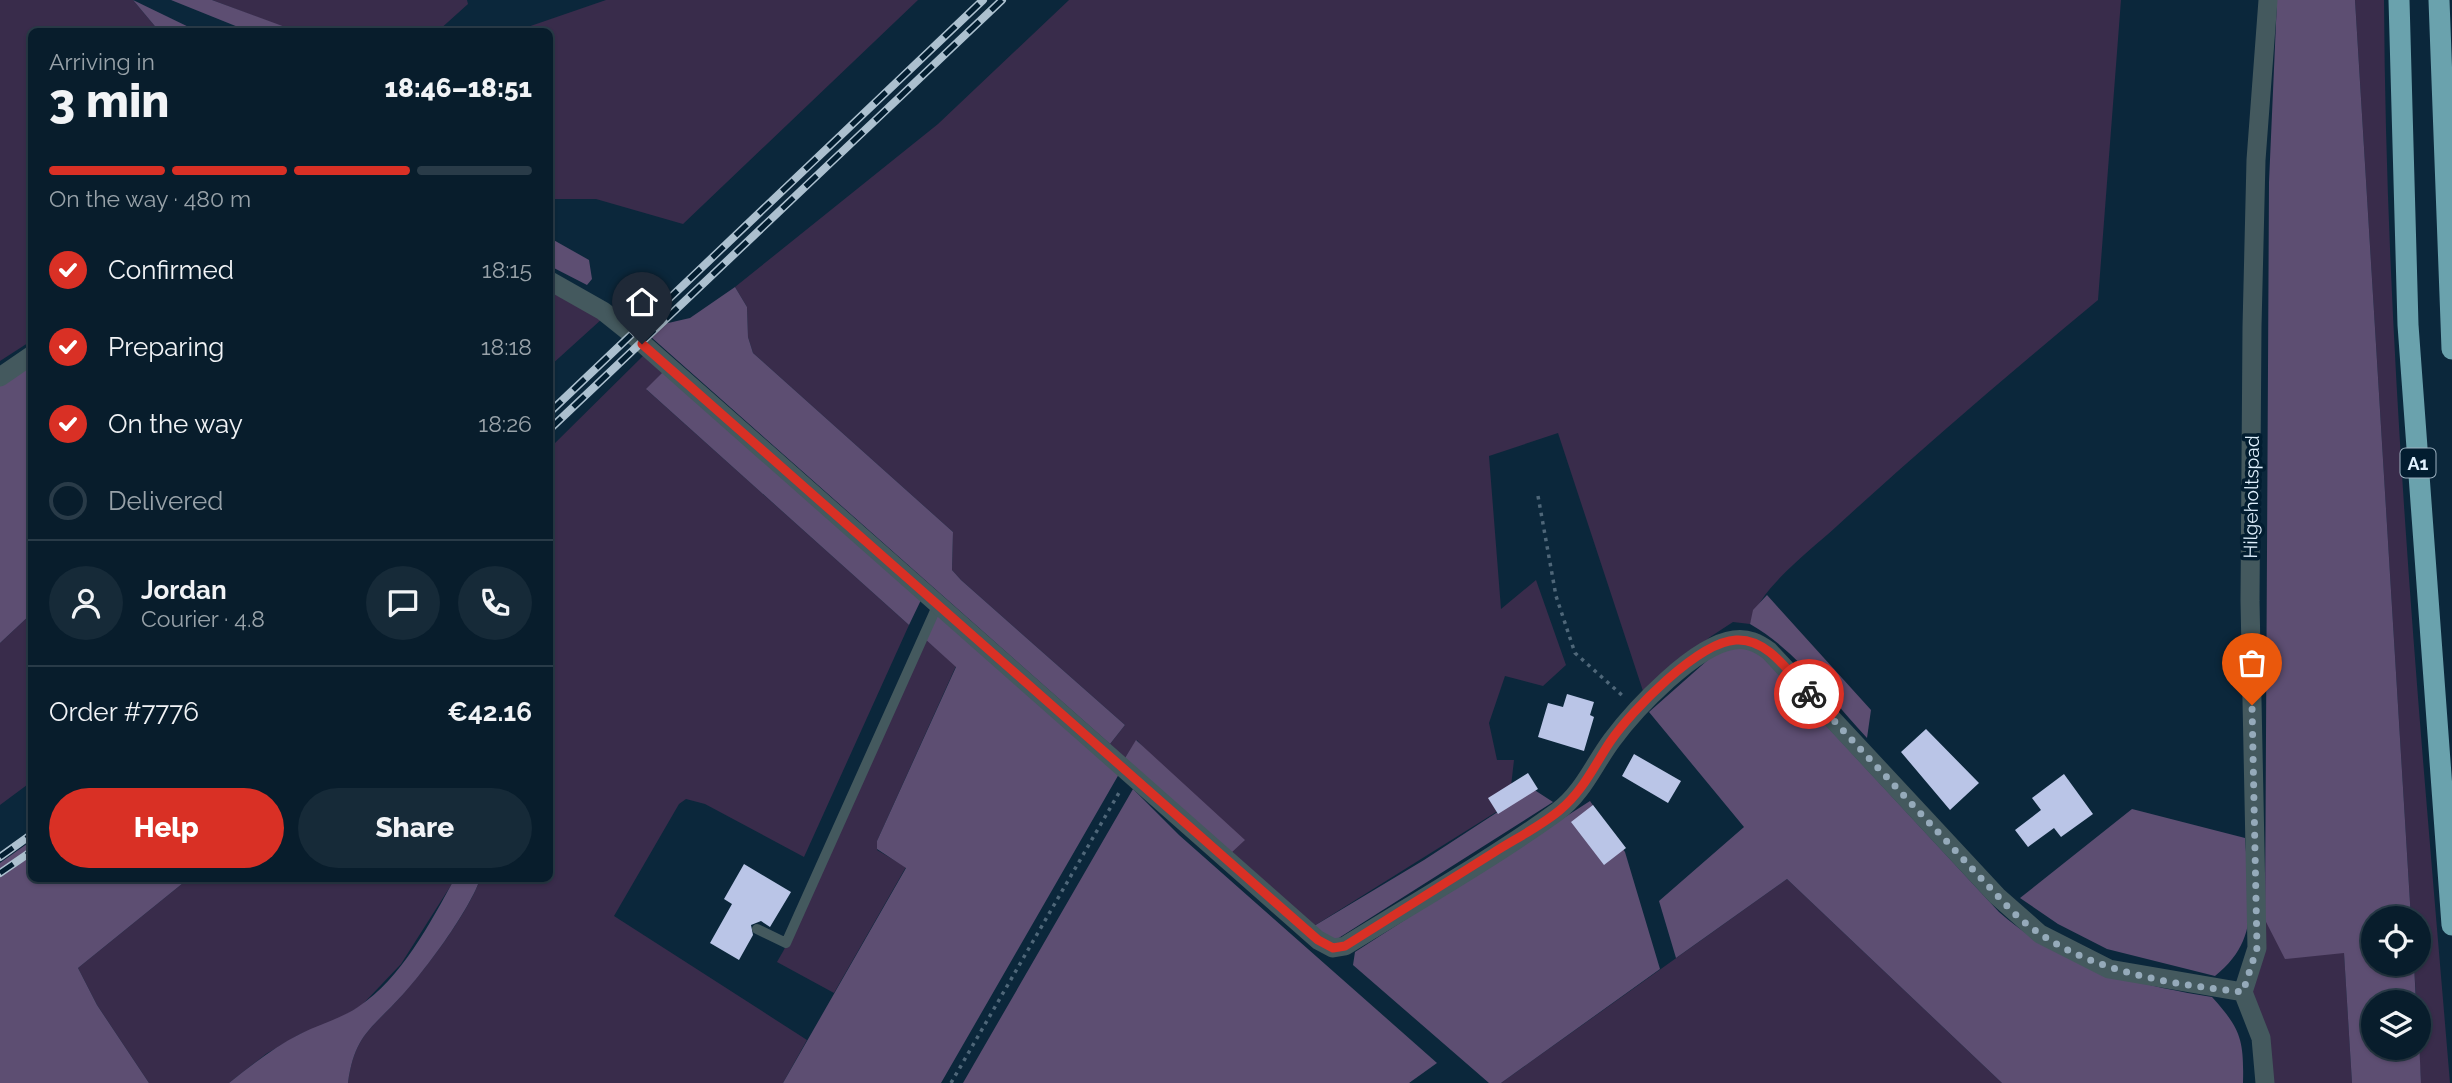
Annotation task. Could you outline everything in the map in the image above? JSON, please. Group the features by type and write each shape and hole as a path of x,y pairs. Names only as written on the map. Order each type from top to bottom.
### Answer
{"highway":[{"name":"A1","path":"2399,0 2407,325 2452,925"},
{"path":"2439,0 2452,349"}],"street":[{"name":"Hilgeholtspad","path":"2243,992 2257,948 2250,601 2252,327 2256,160 2268,0"},
{"path":"553,283 603,311 633,335 1318,940 1333,948 1345,946 1560,810 1596,769 1610,742 1680,669 1717,645 1734,640 1755,641 1769,650 2019,918 2040,934 2109,969 2243,992 2261,1038 2264,1083"},
{"path":"0,377 28,358"}],"lane":[{"path":"757,929 786,943 938,604"}],"path":[{"path":"1538,496 1556,596 1575,653 1639,710"},
{"path":"951,1083 1130,772"}],"shaded area":[{"path":"0,0 133,0 156,28 28,28 28,343 0,361"},
{"path":"133,0 191,28 156,28"},
{"path":"171,0 212,0 288,28 241,28"},
{"path":"212,0 467,0 468,4 441,28 286,28"},
{"path":"606,0 918,0 683,224 596,199 553,199 553,28 525,28"},
{"path":"1069,0 2121,0 2098,300 1966,411 1800,559 1764,597 1750,624 1733,622 1710,637 1644,694 1558,433 1489,456 1501,609 1536,580 1566,665 1543,686 1505,676 1489,723 1497,760 1514,760 1509,804 1314,926 1231,853 1137,740 1125,758 1110,744 1125,725 961,580 952,570 953,532 753,353 748,337 747,307 735,287 938,124"},
{"path":"2277,0 2355,0 2410,906 2361,906 2361,976 2415,976 2415,990 2361,990 2361,1060 2420,1060 2421,1083 2352,1083 2344,953 2285,959 2265,920 2269,182"},
{"path":"2355,0 2384,0 2391,271 2406,542 2450,1083 2421,1083 2420,1060 2431,1060 2431,990 2416,990 2415,976 2431,976 2431,906 2410,906"},
{"path":"553,240 589,260 592,279 587,285 553,268"},
{"path":"735,287 747,307 748,337 753,353 953,532 952,570 1125,725 1110,744 642,329 690,318"},
{"path":"560,290 603,318 553,363 553,294"},
{"path":"645,354 664,371 647,390 909,625 804,857 705,804 686,799 679,804 614,916 807,1040 783,1083 348,1083 354,1057 362,1039 442,946 479,882 553,882 553,445"},
{"path":"28,362 28,617 0,643 0,384"},
{"path":"664,371 921,600 909,625 646,389"},
{"path":"1767,595 1871,710 1867,738 1798,661 1750,624 1753,610"},
{"path":"936,614 1119,774 941,1083 783,1083 906,868 877,849 877,841 956,667 925,639"},
{"path":"28,617 28,784 0,805 0,643"},
{"path":"925,639 956,666 877,841 877,850 906,867 834,993 777,962 847,816"},
{"path":"1730,645 1758,652 1999,912 2022,931 2072,959 2099,970 2154,986 2212,997 2239,1036 2243,1056 2243,1083 2002,1083 1787,879 1676,958 1659,901 1744,827 1649,712 1718,651"},
{"path":"1136,740 1245,840 1231,853 1125,758"},
{"path":"1133,789 1179,835 1437,1063 1409,1083 963,1083"},
{"path":"1533,789 1553,802 1334,941 1314,926 1424,860"},
{"path":"1590,801 1625,852 1660,969 1501,1083 1489,1083 1353,965 1355,952"},
{"path":"2132,809 2245,838 2250,896 2247,930 2241,946 2215,976 2107,949 2058,924 2020,898"},
{"path":"28,843 28,882 184,882 78,968 97,1005 149,1083 0,1083 0,863"},
{"path":"1787,879 2002,1083 1501,1083"},
{"path":"184,882 453,882 401,964 361,1006 333,1022 300,1034 266,1054 229,1083 149,1083 97,1005 78,968"},
{"path":"453,882 479,882 454,927 428,964 362,1039 354,1057 348,1083 229,1083 281,1045 351,1011 374,995 414,948"},
{"path":"2265,920 2344,952 2352,1083 2272,1083 2251,999"}],"building":[{"path":"1567,694 1594,702 1590,715 1594,717 1584,751 1538,737 1548,703 1563,707"},
{"path":"1926,729 1979,783 1950,810 1901,752"},
{"path":"1634,754 1681,781 1668,803 1622,776"},
{"path":"1528,773 1538,789 1498,814 1488,798"},
{"path":"2064,774 2093,814 2061,837 2054,828 2028,847 2015,830 2041,810 2032,798"},
{"path":"1593,805 1626,848 1604,865 1571,822"},
{"path":"744,864 791,892 770,927 761,921 751,925 753,935 739,960 710,943 732,904 724,899"}],"railway":[{"path":"553,409 983,0"},
{"path":"553,426 1002,0"},
{"path":"0,857 28,837"},
{"path":"0,873 28,854"}],"way so far":[{"path":"1809,694 2008,907 2040,934 2109,969 2243,992 2257,955 2252,705"}],"route":[{"path":"642,344 1318,940 1333,948 1345,946 1560,810 1596,769 1610,742 1627,721 1680,669 1717,645 1734,640 1755,641 1769,650 1809,694"}]}
